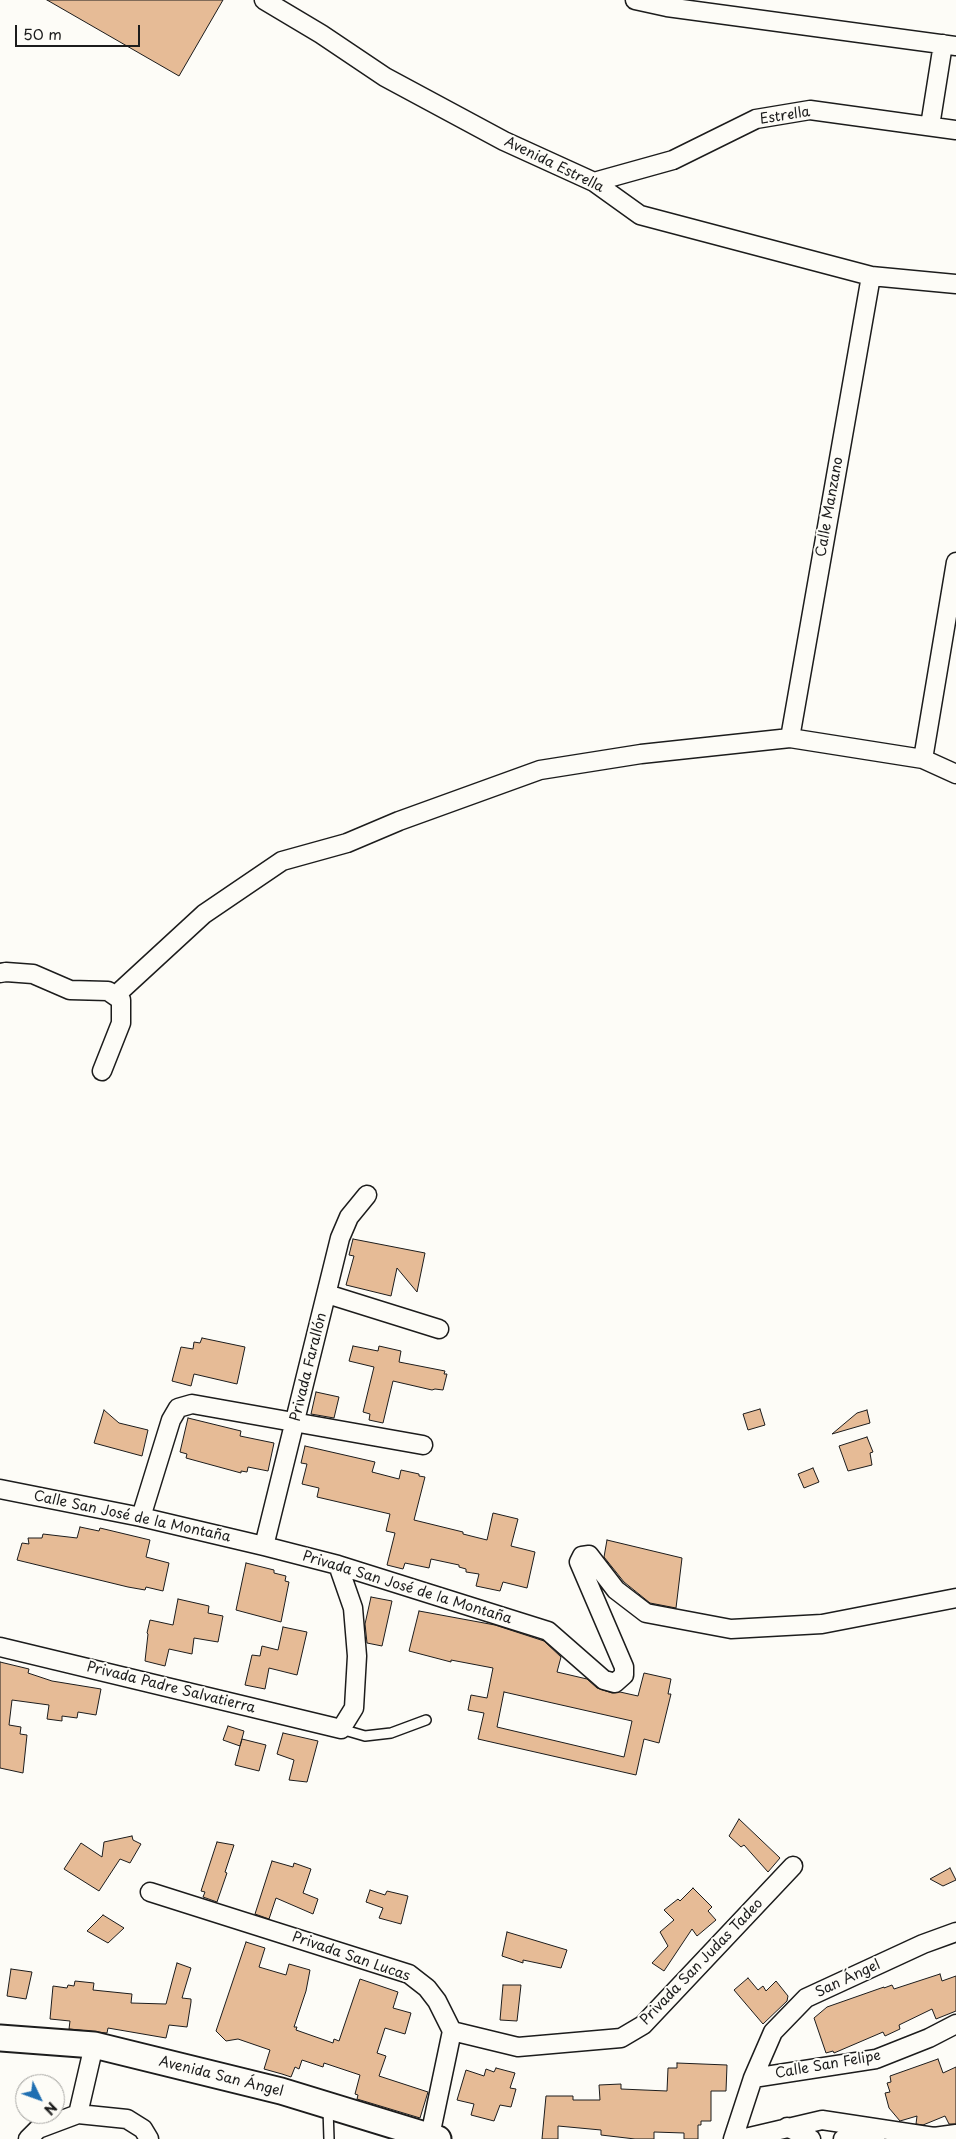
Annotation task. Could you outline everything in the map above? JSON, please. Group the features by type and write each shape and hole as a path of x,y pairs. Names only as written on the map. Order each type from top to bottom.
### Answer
{"main road":[{"name":"Avenida San Ángel","path":"0,2038 94,2045 280,2091 434,2138"}],"street":[{"name":"Avenida Estrella","path":"264,0 321,34 385,77 504,141 594,182 640,215 871,276 956,284"},
{"path":"635,0 667,7 949,45 930,126"},
{"name":"Estrella","path":"594,182 673,160 756,119 810,110 956,130"},
{"name":"Calle Manzano","path":"790,738 871,276"},
{"path":"923,759 956,562"},
{"path":"116,995 204,914 282,861 347,843 399,821 540,770 641,754 790,738 923,759 956,774"},
{"path":"0,974 6,972 33,974 70,990 108,991 116,995 121,1000 120,1023 102,1071"},
{"name":"Privada Farallón","path":"264,1546 340,1238 349,1217 367,1195"},
{"path":"327,1294 439,1329"},
{"path":"141,1517 171,1420 178,1408 192,1404 423,1445"},
{"name":"Calle San José de la Montaña","path":"0,1490 141,1517 264,1546"},
{"name":"Privada San José de la Montaña","path":"264,1546 338,1565 548,1631 604,1680 615,1683 624,1675 624,1667 579,1562 582,1556 589,1555 616,1590 646,1613 731,1630 822,1624 956,1598"},
{"path":"338,1565 354,1608 358,1656 354,1708 341,1729"},
{"name":"Privada Padre Salvatierra","path":"0,1646 341,1729"},
{"name":"Privada San Judas Tadeo","path":"452,2031 518,2047 621,2038 643,2025 793,1866"},
{"name":"Privada San Lucas","path":"150,1892 409,1974 427,1988 437,2001 452,2031"},
{"name":"San Ángel","path":"733,2139 753,2078 773,2032 806,1998 923,1944 956,1932"},
{"name":"Calle San Felipe","path":"753,2078 876,2059 928,2038 956,2024"},
{"path":"434,2138 452,2031"},
{"path":"78,2114 94,2045"},
{"path":"28,2139 38,2129 78,2114 127,2119 143,2128 149,2139"},
{"path":"741,2139 822,2120 934,2137 956,2134"},
{"path":"787,2127 811,2139"},
{"path":"843,2139 888,2130"}],"lane":[{"path":"341,1729 365,1736 391,1733 426,1720"},
{"path":"328,2105 329,2139"}],"building":[{"path":"47,0 223,0 179,76"},
{"path":"353,1239 425,1253 417,1292 397,1268 391,1296 346,1285 354,1256 349,1255"},
{"path":"202,1338 245,1347 237,1384 194,1374 191,1386 172,1381 181,1347 193,1349 194,1342 200,1343"},
{"path":"353,1346 378,1351 379,1346 401,1351 399,1362 445,1371 444,1374 447,1374 443,1390 432,1390 393,1381 383,1423 369,1420 370,1414 363,1412 374,1367 349,1361"},
{"path":"316,1392 339,1397 334,1418 311,1414"},
{"path":"760,1409 765,1425 748,1430 743,1414"},
{"path":"104,1410 119,1423 148,1430 142,1456 94,1443"},
{"path":"867,1410 870,1423 832,1434 857,1413"},
{"path":"188,1418 241,1431 240,1436 274,1443 268,1471 248,1467 247,1472 241,1471 241,1473 186,1458 187,1454 180,1452"},
{"path":"867,1437 873,1452 870,1453 872,1465 848,1471 839,1446"},
{"path":"305,1446 375,1462 372,1472 399,1479 401,1470 425,1477 414,1520 487,1540 493,1513 518,1519 511,1546 535,1552 527,1588 503,1582 500,1591 476,1586 479,1574 466,1572 466,1569 459,1567 459,1565 431,1559 429,1568 405,1563 403,1569 387,1565 395,1533 386,1531 390,1514 317,1497 319,1488 302,1484 307,1464 301,1463"},
{"path":"813,1468 819,1482 804,1488 798,1474"},
{"path":"80,1527 99,1531 100,1528 150,1540 146,1557 169,1563 163,1591 146,1587 145,1590 128,1587 17,1560 22,1543 29,1544 28,1538 42,1538 43,1534 77,1538"},
{"path":"607,1540 682,1558 676,1608 650,1603 624,1582 604,1557"},
{"path":"246,1563 274,1570 274,1573 286,1576 285,1581 289,1582 281,1622 236,1610"},
{"path":"371,1597 392,1601 382,1646 367,1643 365,1624"},
{"path":"178,1599 209,1606 208,1613 223,1616 218,1642 194,1638 192,1654 169,1649 165,1666 145,1661 150,1620 173,1625"},
{"path":"419,1611 495,1625 544,1641 561,1657 557,1672 587,1679 597,1688 612,1693 620,1692 638,1696 644,1673 671,1679 668,1694 671,1694 659,1743 644,1739 636,1775 478,1739 484,1713 468,1710 471,1695 487,1698 493,1668 451,1660 451,1662 409,1651","holes":["504,1692 632,1721 624,1757 497,1727"]},
{"path":"283,1627 307,1632 297,1675 269,1668 265,1689 245,1685 252,1655 260,1656 262,1646 278,1650"},
{"path":"0,1662 29,1669 28,1673 52,1681 101,1689 96,1715 78,1712 77,1718 62,1716 62,1721 47,1719 49,1705 12,1700 9,1725 21,1727 20,1734 27,1735 23,1773 0,1768"},
{"path":"228,1726 244,1731 240,1746 223,1740"},
{"path":"283,1733 318,1741 307,1782 289,1780 294,1760 277,1754"},
{"path":"242,1739 266,1745 259,1771 235,1765"},
{"path":"739,1819 780,1858 768,1872 744,1845 741,1847 729,1836"},
{"path":"132,1836 133,1840 141,1844 130,1863 120,1859 99,1891 64,1869 81,1843 102,1857 104,1842"},
{"path":"217,1842 234,1845 217,1902 203,1897 205,1892 201,1891"},
{"path":"272,1861 293,1867 294,1863 311,1869 303,1893 318,1899 313,1914 276,1898 269,1919 255,1914"},
{"path":"950,1868 956,1880 943,1886 930,1879"},
{"path":"693,1888 712,1907 708,1911 716,1920 697,1936 692,1929 664,1971 652,1963 668,1946 660,1932 674,1920 664,1910 678,1899 680,1901"},
{"path":"370,1890 385,1895 387,1891 408,1896 401,1924 379,1918 383,1908 366,1902"},
{"path":"103,1915 124,1928 108,1943 87,1931"},
{"path":"507,1932 567,1950 561,1968 523,1960 523,1963 502,1956"},
{"path":"246,1942 265,1948 259,1967 286,1975 289,1964 310,1970 306,1991 294,2027 297,2027 296,2030 333,2043 334,2039 339,2041 360,1979 398,1992 393,2008 411,2013 405,2034 385,2028 377,2053 386,2056 379,2076 428,2092 420,2118 357,2099 358,2095 355,2094 360,2075 324,2063 323,2067 302,2060 299,2069 295,2067 291,2077 264,2069 270,2050 238,2039 226,2041 216,2031"},
{"path":"177,1963 191,1968 182,1998 191,1999 191,2002 187,2027 169,2025 166,2038 108,2028 107,2033 69,2029 70,2021 50,2019 53,1986 67,1988 68,1985 74,1986 75,1981 94,1983 93,1990 132,1994 131,2003 166,2004"},
{"path":"11,1969 32,1972 26,1999 7,1996"},
{"path":"940,1974 942,1981 956,1976 956,2011 936,2019 932,2009 899,2025 900,2029 885,2036 883,2032 834,2053 833,2051 826,2053 814,2018 827,2007 884,1987 892,1985 894,1989"},
{"path":"748,1978 758,1990 763,1986 766,1991 776,1981 788,1996 787,2001 763,2024 734,1990"},
{"path":"503,1985 521,1985 517,2021 500,2020"},
{"path":"938,2059 943,2073 956,2067 956,2124 949,2124 945,2116 923,2125 916,2124 917,2116 900,2121 889,2108 885,2093 890,2092 887,2083 891,2082 890,2076"},
{"path":"677,2063 727,2065 726,2091 711,2091 711,2121 701,2121 701,2125 698,2125 698,2139 684,2139 684,2133 654,2132 654,2139 635,2139 601,2135 601,2130 558,2126 558,2139 542,2139 546,2096 573,2096 573,2100 600,2100 599,2085 621,2084 621,2089 667,2091 668,2068 677,2068"},
{"path":"496,2068 515,2073 510,2088 516,2089 511,2107 500,2105 494,2121 471,2115 474,2104 457,2100 466,2070 484,2076 486,2069 494,2072"}]}
